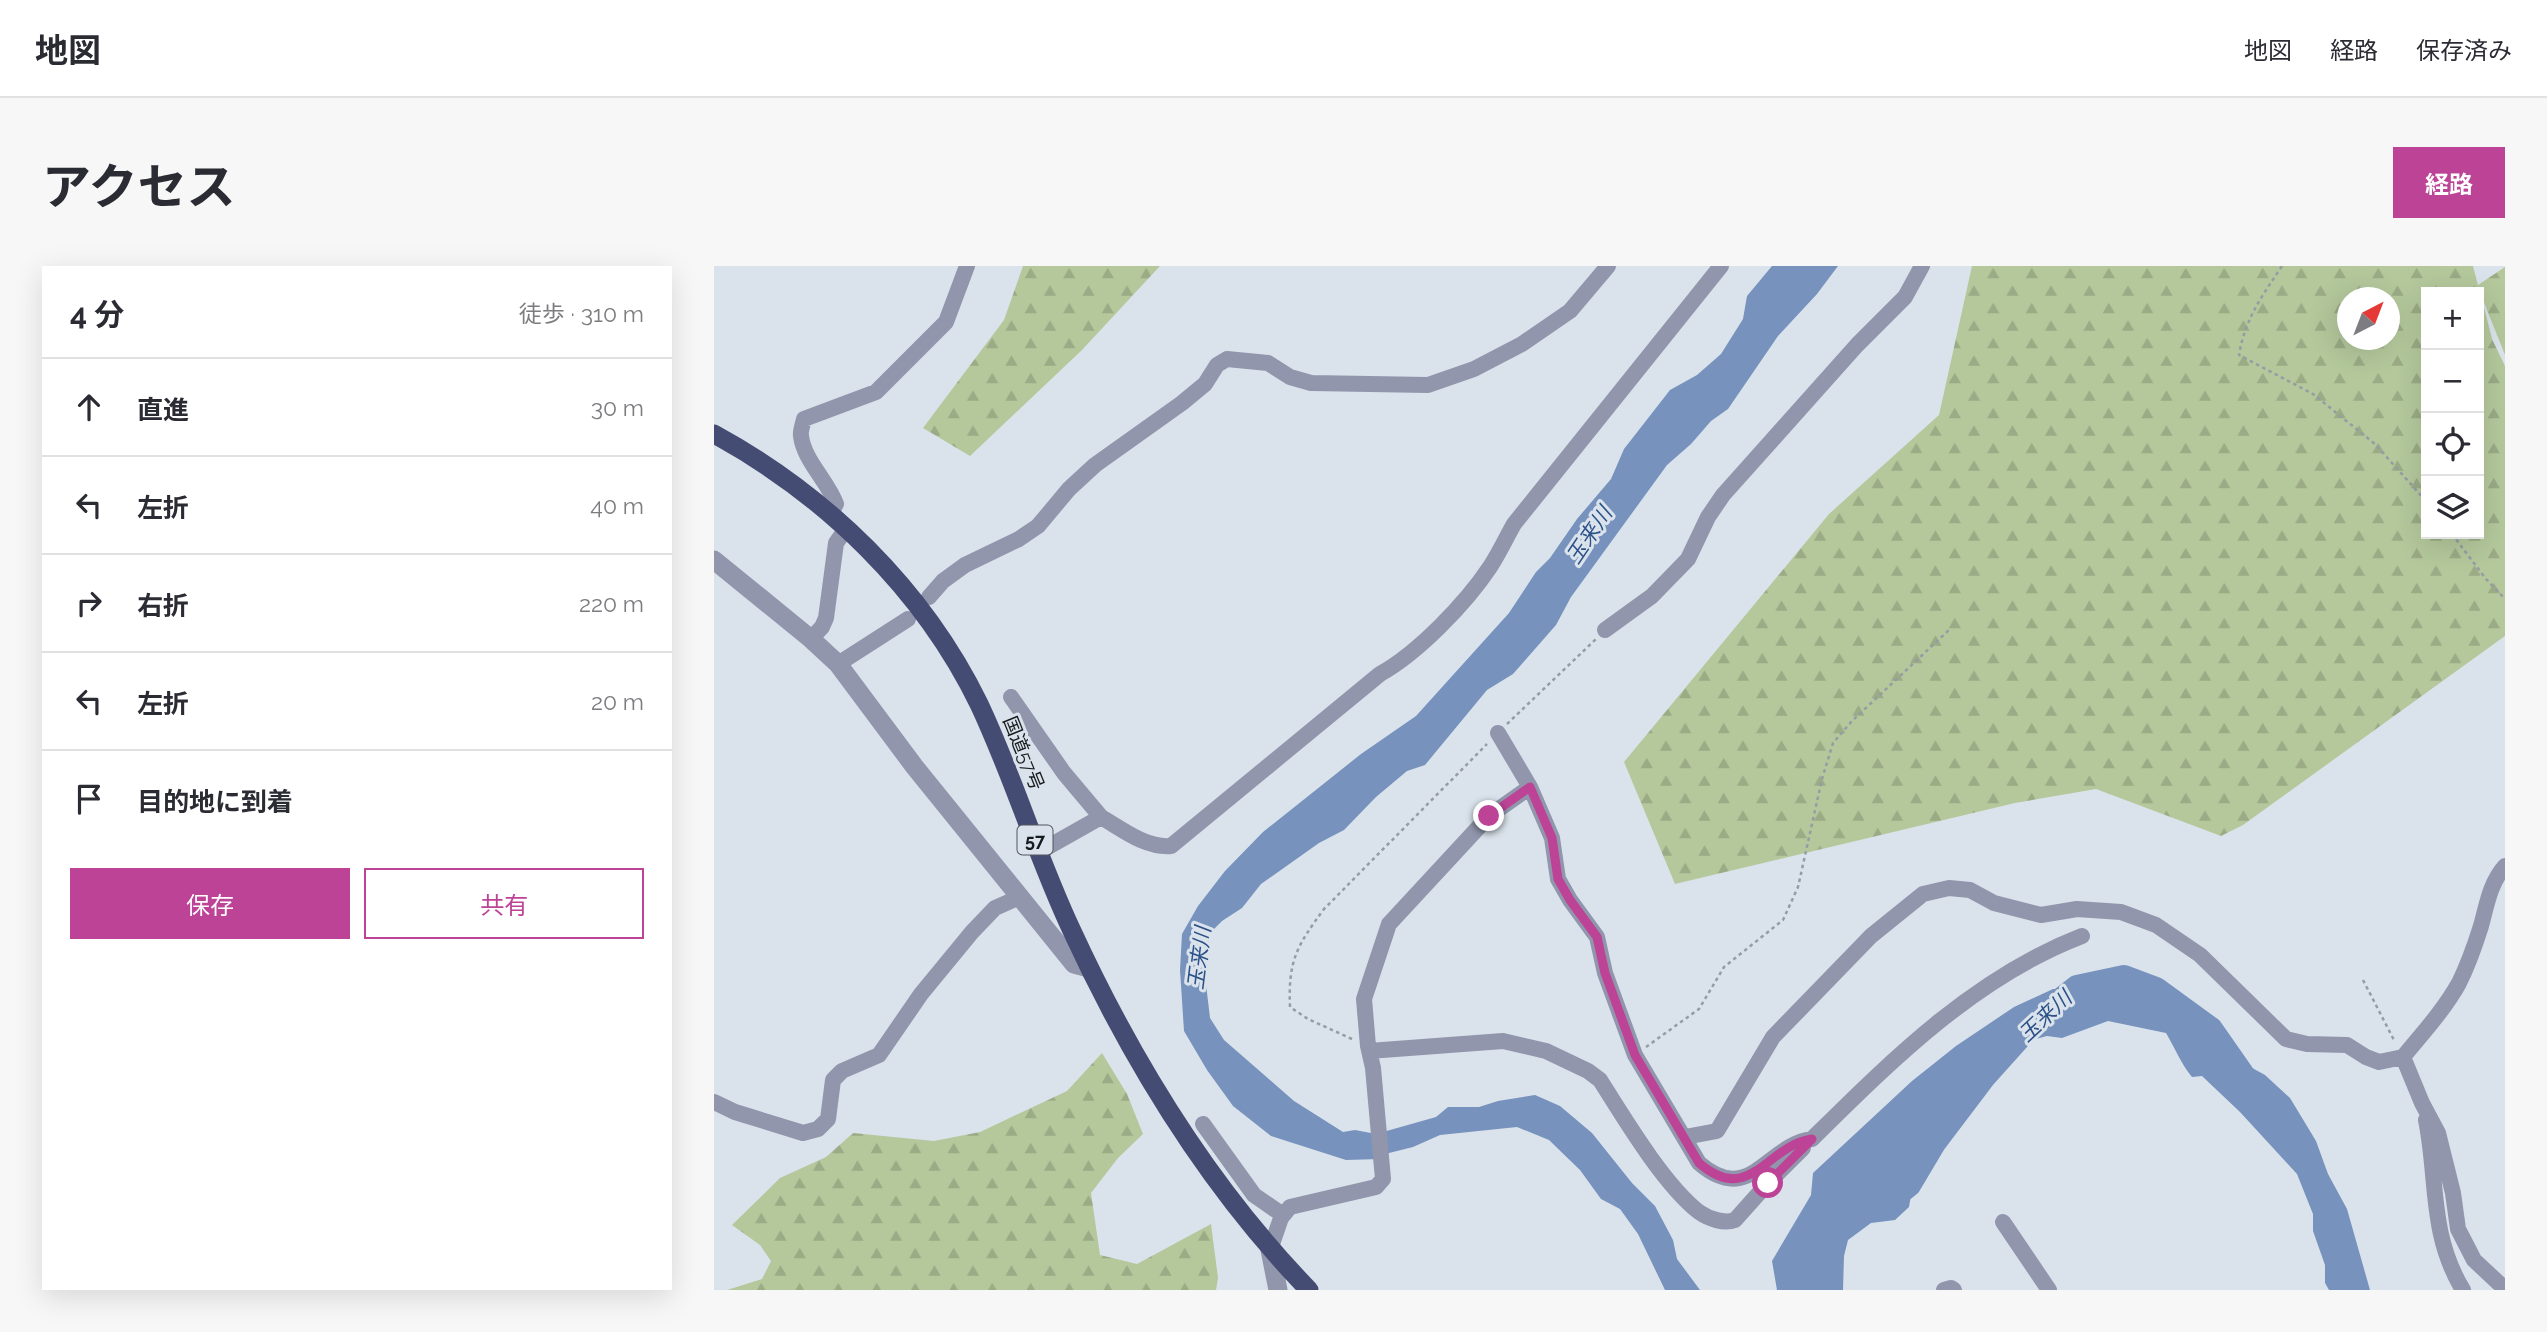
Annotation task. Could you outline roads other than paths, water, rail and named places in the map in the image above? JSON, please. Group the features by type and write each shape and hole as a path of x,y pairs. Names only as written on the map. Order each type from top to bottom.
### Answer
{"highway":[{"name":"国道57号","path":"714,434 788,480 831,515 884,565 916,603 963,674 996,743 1070,928 1121,1029 1173,1115 1246,1220 1270,1250 1310,1290"}],"street":[{"path":"831,515 836,504 831,489 808,454 800,435 804,419 877,392 946,322 967,266"},
{"path":"929,597 943,581 965,565 1019,539 1038,526 1078,481 1105,458 1182,403 1205,384 1217,365 1227,359 1268,363 1290,377 1311,383 1428,385 1474,369 1522,344 1570,312 1608,266"},
{"path":"1011,697 1064,773 1101,817 1144,841 1171,846 1380,674 1400,663 1450,616 1489,568 1514,524 1721,266"},
{"path":"1605,630 1652,596 1689,559 1708,517 1723,495 1857,345 1905,298 1922,266"},
{"path":"811,639 826,618 836,543 846,529"},
{"path":"714,561 838,664 914,765 1074,964 1089,968"},
{"path":"838,664 908,619"},
{"path":"1498,733 1530,787 1552,838 1558,879 1597,937 1605,973 1635,1055 1699,1163 1713,1175 1732,1180 1757,1172 1799,1141 1812,1139"},
{"path":"1278,1290 1270,1250 1283,1215 1290,1207 1376,1187 1383,1179 1384,1168 1364,999 1389,924 1489,816 1530,787"},
{"path":"1039,852 1101,817"},
{"path":"1685,1137 1717,1130 1773,1037 1871,936 1923,894 1949,888 1970,891 1994,903 2041,915 2077,909 2122,912 2133,916 2155,925 2200,955 2286,1039 2306,1045 2347,1045 2379,1062 2403,1058 2459,983 2481,927 2488,895 2505,866"},
{"path":"714,1102 735,1112 803,1133 818,1129 828,1119 833,1080 842,1071 879,1055 920,994 972,932 995,908 1020,897"},
{"path":"1369,1049 1503,1041 1546,1051 1588,1071 1600,1080 1682,1196 1701,1213 1728,1223 1735,1220 1768,1183 1879,1073 1945,1016 2015,968 2050,948 2082,936"},
{"path":"2403,1058 2438,1133 2453,1193 2458,1229 2474,1260 2505,1289"},
{"path":"2422,1103 2441,1242 2452,1272 2463,1290"},
{"path":"1203,1124 1254,1195 1283,1215"},
{"path":"2003,1222 2049,1290"},
{"path":"1944,1290 1954,1290"}],"water":[{"path":"1772,266 1838,266 1817,294 1778,336 1728,409 1711,421 1691,444 1667,465 1571,597 1556,625 1513,674 1487,690 1425,765 1407,771 1376,797 1344,830 1319,843 1261,884 1242,908 1211,932 1204,967 1210,1018 1224,1040 1294,1101 1343,1132 1355,1130 1376,1134 1436,1117 1448,1107 1479,1107 1535,1095 1560,1106 1592,1133 1632,1183 1655,1206 1673,1240 1677,1259 1700,1290 1665,1290 1638,1234 1620,1209 1601,1199 1580,1170 1549,1140 1517,1127 1440,1135 1413,1147 1389,1153 1380,1159 1346,1160 1271,1136 1233,1106 1184,1031 1180,970 1182,934 1198,906 1225,871 1263,832 1361,754 1416,716 1509,613 1536,572 1550,558 1577,519 1611,479 1624,449 1670,390 1697,375 1721,354 1743,319 1747,296"},
{"path":"2121,988 2153,992 2160,1005 2193,1019 2212,1046 2265,1075 2290,1098 2316,1141 2328,1174 2347,1209 2370,1290 2329,1290 2325,1283 2325,1265 2313,1231 2313,1214 2297,1174 2240,1112 2202,1076 2192,1077 2166,1033 2108,1021 2062,1038 2047,1036 2028,1041 2000,1055 1981,1069 1979,1092 1963,1114 1934,1134 1922,1160 1901,1175 1912,1189 1909,1207 1895,1220 1871,1223 1848,1240 1844,1256 1843,1290 1777,1290 1772,1261 1811,1195 1813,1173 1912,1081 1956,1046 2014,1007 2053,989 2083,989 2093,994"}],"waterway":[{"name":"玉来川","path":"1883,1206 1909,1185 1934,1143 1984,1077 2036,1019 2077,987 2124,977 2156,989 2211,1029 2248,1082"}]}
